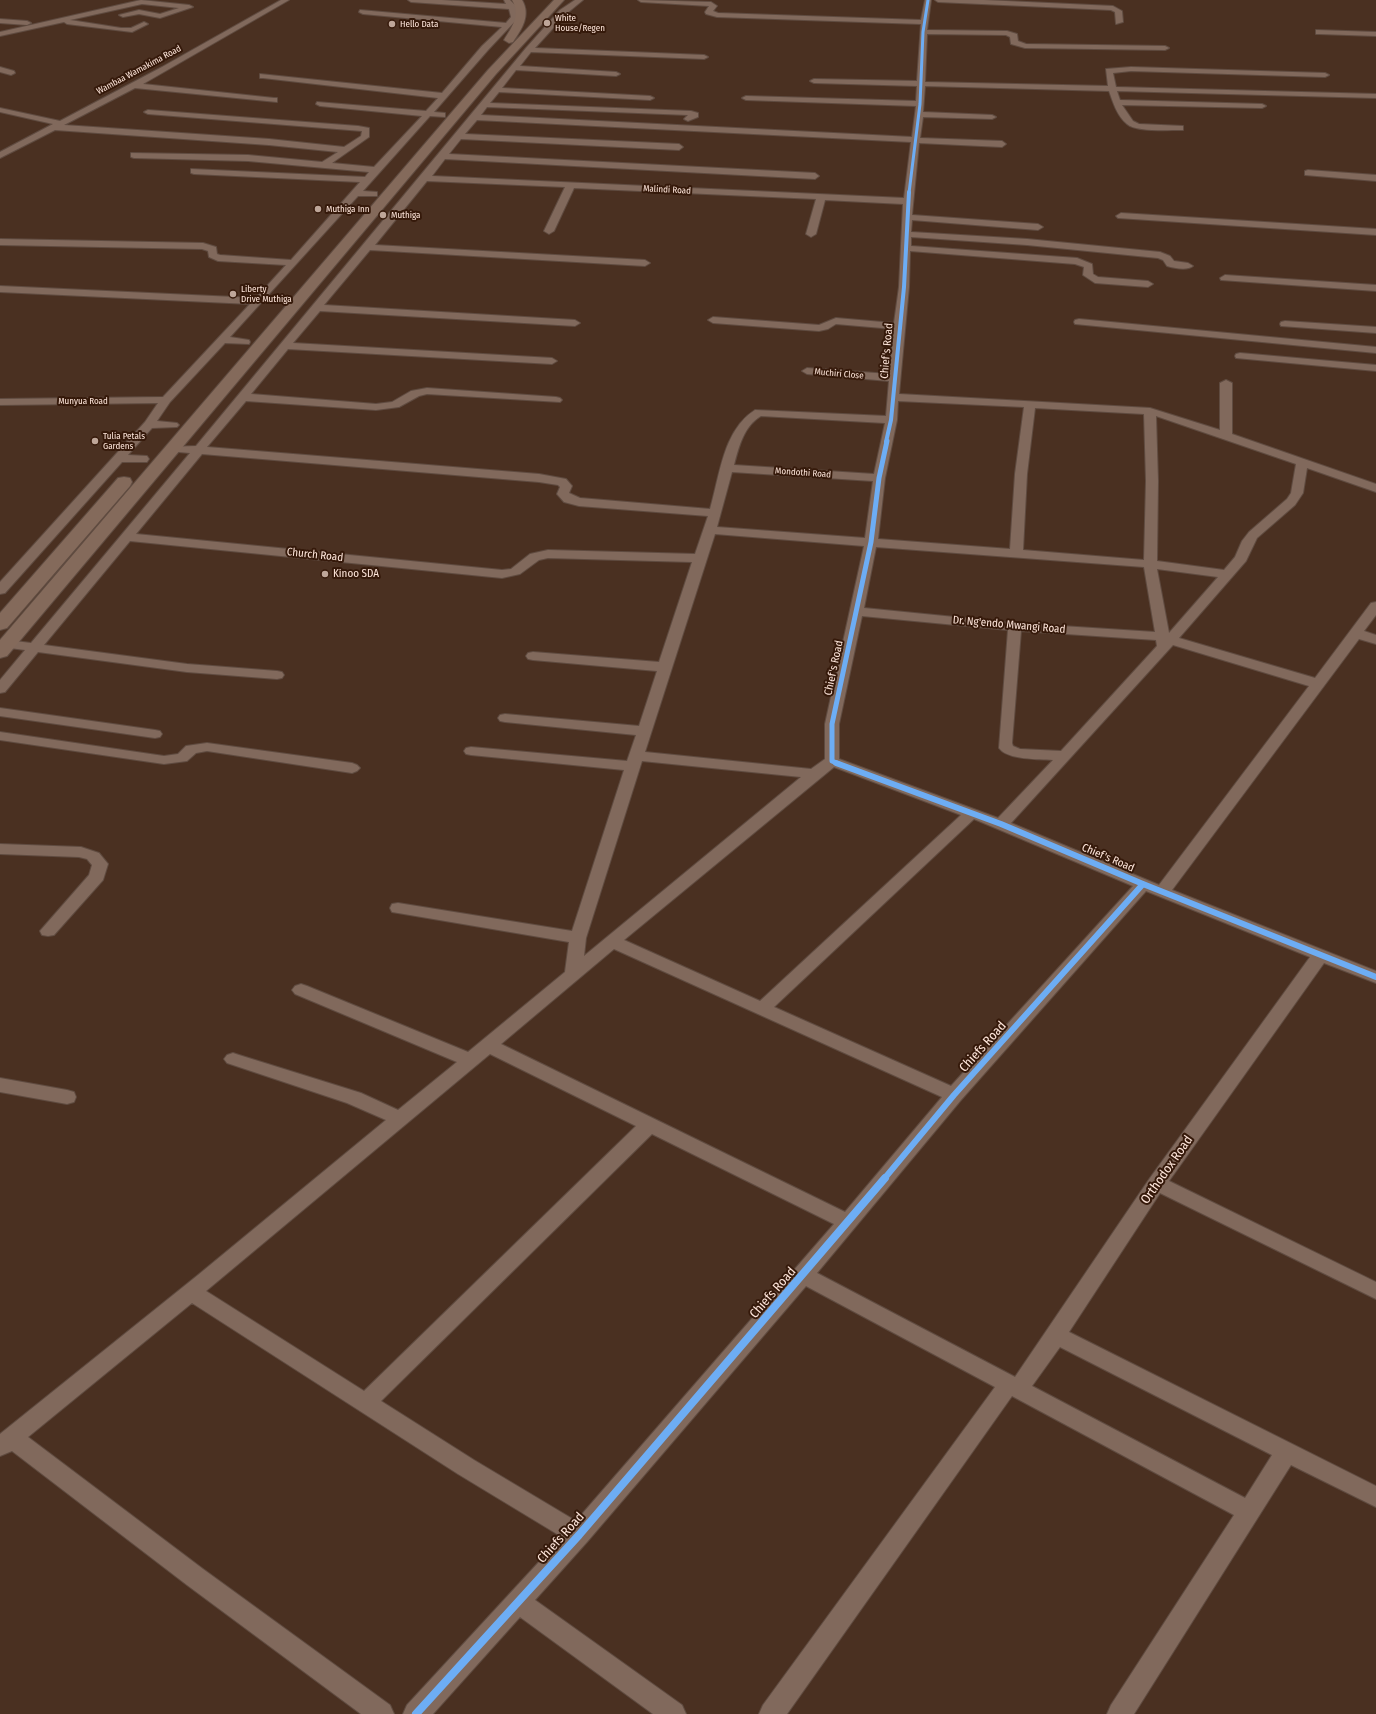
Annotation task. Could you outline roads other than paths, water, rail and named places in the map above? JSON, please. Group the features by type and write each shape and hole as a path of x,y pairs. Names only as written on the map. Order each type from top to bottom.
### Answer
{"highway":[{"path":"214,378 245,342 492,72 527,43 540,21 556,1"},
{"path":"3,648 337,253 381,194 435,114 509,40 556,1"},
{"path":"509,40 522,16 522,8 512,2"},
{"path":"163,436 184,413"},
{"path":"0,624 153,448"}],"street":[{"path":"0,34 150,0"},
{"name":"Wambaa Wamakima Road","path":"0,155 132,85 286,0"},
{"path":"0,590 149,424 166,400 260,301 366,180 435,114 444,96 475,65 515,17 512,2 411,0"},
{"path":"0,689 201,450 243,397 426,178 442,156 486,105 514,68 527,43 540,38 571,5 580,0"},
{"path":"641,0 711,4 713,6 709,12 717,15 1007,33 1014,36 1014,42 1016,44 1025,46 1165,48"},
{"name":"Chief's Road","path":"928,0 924,27 919,109 914,140 908,201 904,286 899,326 894,397 891,420 879,478 871,542 832,724 832,761 1000,824 1143,884 1376,977"},
{"path":"938,0 1113,8 1118,11 1119,22"},
{"path":"122,15 139,12 160,16 189,7 143,2"},
{"path":"363,12 508,25"},
{"path":"59,20 121,30 132,30 144,24"},
{"path":"0,21 42,24"},
{"path":"540,21 555,22"},
{"path":"1320,32 1376,34"},
{"path":"527,43 704,57"},
{"path":"514,68 616,74"},
{"path":"0,69 11,73"},
{"path":"1180,128 1133,125 1130,123 1116,102 1109,71 1114,69 1325,75"},
{"path":"263,76 444,96"},
{"path":"814,81 1376,96"},
{"path":"132,85 274,100"},
{"path":"498,90 650,98"},
{"path":"746,98 919,109 992,117"},
{"path":"1116,102 1262,106"},
{"path":"320,104 435,114"},
{"path":"486,105 691,113 695,115 688,119"},
{"path":"0,110 57,125 270,142 347,150"},
{"path":"148,112 358,128 366,130 365,137 324,165"},
{"path":"476,117 1002,144"},
{"path":"459,136 679,147"},
{"path":"134,155 248,158 376,170"},
{"path":"442,156 815,176"},
{"path":"194,171 366,180"},
{"path":"1308,173 1376,178"},
{"name":"Malindi Road","path":"426,178 908,201"},
{"path":"549,231 571,185"},
{"path":"356,193 410,196"},
{"path":"811,234 821,197"},
{"path":"1121,216 1376,232"},
{"path":"907,217 1038,227"},
{"path":"906,234 1027,242 1160,255 1167,258 1170,264 1188,266"},
{"path":"0,242 203,246 214,249 212,255 218,258 294,263"},
{"path":"368,247 645,263"},
{"path":"905,248 1077,261 1086,263 1088,266 1088,275 1095,280 1148,284"},
{"path":"337,253 361,255"},
{"path":"1225,278 1376,290"},
{"path":"1266,283 1376,290"},
{"path":"0,289 260,301"},
{"path":"317,308 575,323"},
{"path":"713,320 819,328 824,328 831,321 899,326"},
{"path":"1079,322 1376,350"},
{"path":"1285,324 1376,330"},
{"path":"223,340 245,342"},
{"path":"286,346 552,361"},
{"path":"1240,356 1376,368"},
{"name":"Muchiri Close","path":"807,371 895,378"},
{"path":"1226,383 1226,436"},
{"path":"243,397 376,407 394,405 403,401 414,393 427,392 556,400"},
{"path":"894,397 1150,411 1376,488"},
{"name":"Munyua Road","path":"0,402 166,400"},
{"path":"1016,554 1021,474 1030,404"},
{"path":"1150,411 1152,481 1150,564 1165,641"},
{"path":"574,972 578,938 664,667 716,513 727,468 740,432 753,414 759,412 891,420"},
{"path":"149,424 173,425"},
{"path":"170,449 201,450 546,479 562,482 566,486 564,494 568,499 579,502 716,513"},
{"path":"118,458 144,459"},
{"path":"1000,824 1065,756 1165,641 1241,558 1252,534 1291,502 1297,493 1302,462"},
{"name":"Mondothi Road","path":"727,468 879,478"},
{"path":"710,530 1150,564 1227,574"},
{"name":"Church Road","path":"127,537 502,574 514,574 521,570 532,558 543,554 559,553 700,558"},
{"path":"1163,891 1376,606"},
{"name":"Dr. Ng'endo Mwangi Road","path":"856,611 1165,641 1319,684"},
{"path":"1015,627 1005,743 1006,748 1018,753 1065,756"},
{"path":"1355,633 1376,640"},
{"path":"3,648 33,649 187,668 277,675"},
{"path":"534,656 664,667"},
{"path":"0,712 155,734"},
{"path":"505,718 644,730"},
{"path":"0,736 164,760 182,758 191,749 207,747 352,768"},
{"path":"471,751 814,774"},
{"path":"381,1714 195,1577 6,1442 401,1119 611,941 814,774 832,761"},
{"path":"762,1009 972,813"},
{"path":"0,849 81,852 93,856 100,864 97,876 48,931"},
{"name":"Chiefs Road","path":"416,1714 579,1536 803,1275 954,1095 1143,884"},
{"path":"398,908 578,938"},
{"path":"611,941 954,1095"},
{"name":"Orthodox Road","path":"772,1714 1013,1386 1056,1335 1157,1183 1321,954"},
{"path":"301,990 470,1060"},
{"path":"488,1045 848,1222"},
{"path":"233,1059 294,1077 354,1098 401,1119"},
{"path":"0,1085 67,1097"},
{"path":"365,1403 649,1125"},
{"path":"1157,1183 1376,1291"},
{"path":"803,1275 1248,1511"},
{"path":"191,1292 365,1403 579,1536"},
{"path":"1056,1335 1376,1497"},
{"path":"1120,1714 1287,1451"},
{"path":"519,1602 674,1714"}],"place":[{"name":"White House/Regen","path":"547,23"},
{"name":"Hello Data","path":"392,24"},
{"name":"Muthiga Inn","path":"318,209"},
{"name":"Muthiga","path":"383,215"},
{"name":"Liberty Drive Muthiga","path":"233,294"},
{"name":"Tulia Petals Gardens","path":"95,441"},
{"name":"Kinoo SDA","path":"325,574"}]}
